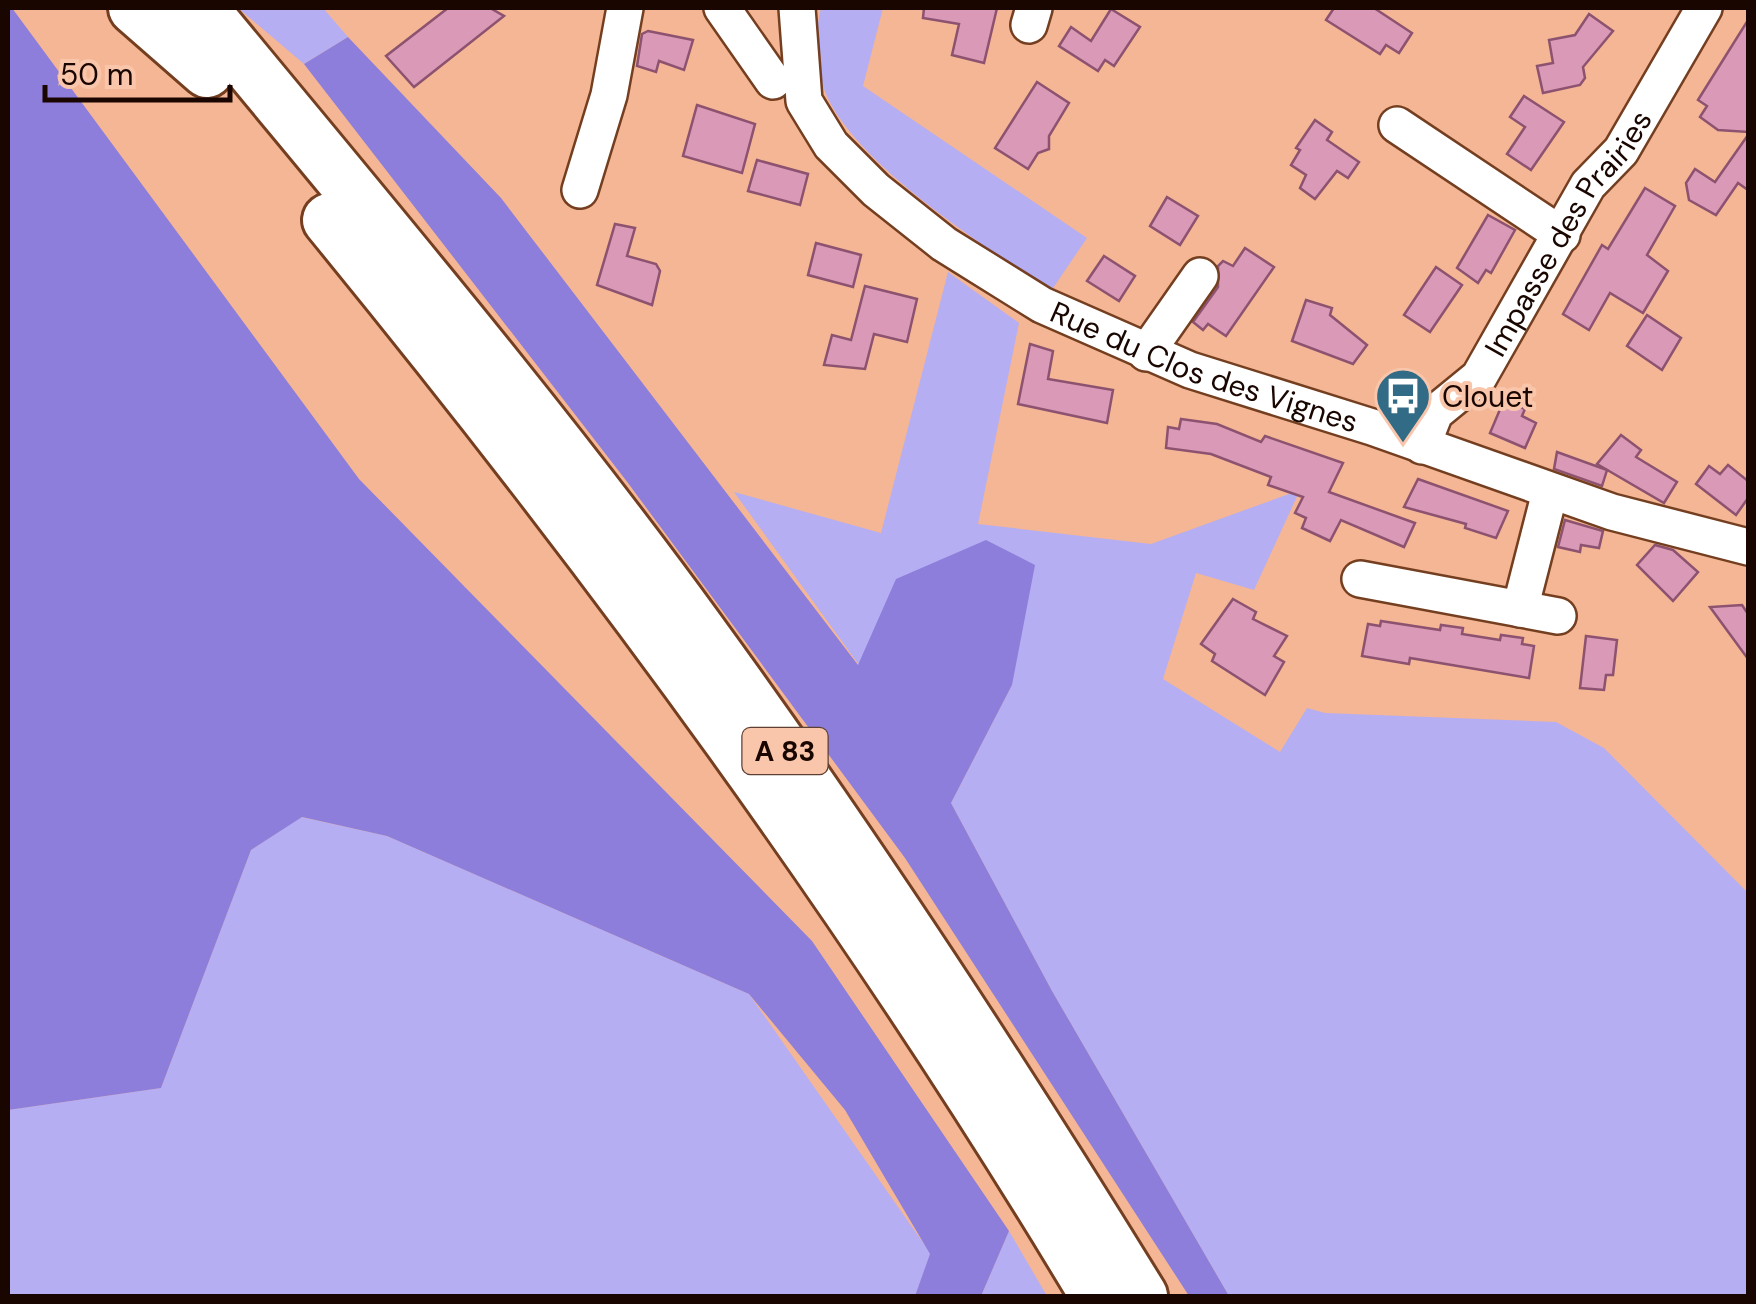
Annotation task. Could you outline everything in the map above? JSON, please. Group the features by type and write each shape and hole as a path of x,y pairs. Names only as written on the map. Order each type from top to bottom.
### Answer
{"highway":[{"path":"135,8 207,71"},
{"name":"A 83","path":"160,8 504,436 685,674 875,947 1097,1296"},
{"name":"A 83","path":"202,8 458,319 695,626 965,1016 1141,1296"}],"street":[{"path":"580,190 609,95 624,8"},
{"path":"722,8 773,81"},
{"path":"797,8 800,46"},
{"path":"800,46 813,8"},
{"name":"Impasse des Prairies","path":"1422,446 1435,413 1479,377 1588,185 1621,151 1704,8"},
{"name":"Rue du Clos des Vignes","path":"800,46 804,100 822,133 876,190 958,254 1042,305 1146,353 1550,492 1748,546"},
{"path":"1397,125 1562,235"},
{"path":"1146,353 1200,276"},
{"path":"1520,609 1550,492"},
{"path":"1360,579 1558,616"}],"shaded area":[{"path":"8,8 12,8 359,479 812,941 1009,1231 981,1296 915,1296 930,1254 845,1110 749,994 387,836 302,817 251,850 161,1088 8,1110"},
{"path":"238,8 323,8 348,37 304,64"},
{"path":"821,8 883,8 863,86 1087,238 1051,291 921,199 858,141 836,112 822,83 816,45"},
{"path":"348,37 501,198 858,665 896,579 986,540 1035,565 1012,685 951,803 1052,991 1229,1296 1189,1296 905,858 628,483 304,64"},
{"path":"948,272 1019,323 978,524 1151,544 1300,490 1254,590 1196,573 1163,679 1280,752 1307,708 1325,713 1556,722 1604,748 1748,893 1748,1296 1229,1296 1052,991 951,803 1012,685 859,665 734,492 881,533"},
{"path":"301,817 387,836 749,994 931,1254 915,1296 8,1296 8,1110 161,1088 251,850"},
{"path":"1009,1231 1047,1296 981,1296"}],"building":[{"path":"448,8 490,8 504,16 414,87 386,56"},
{"path":"924,8 997,8 984,63 952,55 959,24 923,18"},
{"path":"1334,8 1374,8 1412,33 1399,53 1386,45 1380,54 1326,20"},
{"path":"1111,9 1140,27 1114,66 1105,60 1098,71 1059,46 1071,27 1091,41"},
{"path":"1589,14 1613,31 1583,67 1585,78 1580,85 1543,93 1537,66 1553,63 1549,40 1575,35"},
{"path":"1748,20 1748,132 1718,130 1700,117 1707,106 1698,100"},
{"path":"648,31 693,40 684,70 659,61 656,72 637,66 642,34"},
{"path":"1037,82 1069,103 1049,136 1049,149 1038,153 1028,169 995,148"},
{"path":"1524,96 1564,122 1531,170 1507,154 1525,127 1510,117"},
{"path":"697,105 755,124 742,173 683,156"},
{"path":"1315,120 1332,132 1327,140 1359,162 1348,178 1337,171 1315,199 1300,188 1306,175 1291,165 1300,150 1296,148"},
{"path":"1748,135 1748,190 1738,183 1716,215 1689,200 1686,183 1695,169 1715,182"},
{"path":"757,160 808,174 800,205 748,191"},
{"path":"1645,188 1675,206 1647,255 1668,271 1643,313 1610,293 1589,330 1563,314 1602,245 1608,249"},
{"path":"1167,197 1198,216 1180,245 1150,226"},
{"path":"1488,215 1515,230 1491,273 1486,270 1478,283 1457,268"},
{"path":"615,224 635,228 627,256 656,264 660,271 652,305 597,285"},
{"path":"816,243 861,255 853,287 808,275"},
{"path":"1245,248 1274,267 1226,336 1208,324 1203,330 1193,322 1218,287 1218,266 1223,261 1233,266"},
{"path":"1104,256 1135,276 1119,301 1087,281"},
{"path":"1436,267 1462,285 1430,332 1404,315"},
{"path":"865,286 917,299 907,342 874,334 865,369 824,365 832,335 851,340"},
{"path":"1306,300 1332,308 1330,315 1367,345 1353,364 1292,341"},
{"path":"1647,315 1681,338 1662,370 1627,346"},
{"path":"1030,344 1053,351 1048,379 1113,390 1107,423 1018,404"},
{"path":"1504,400 1525,409 1522,416 1536,423 1525,448 1490,433"},
{"path":"1181,419 1217,424 1261,442 1265,436 1343,463 1329,492 1415,523 1404,547 1341,520 1330,541 1302,528 1306,518 1295,513 1303,497 1268,485 1271,477 1211,454 1166,448 1168,427 1179,429"},
{"path":"1621,435 1641,450 1636,457 1677,482 1664,503 1597,464"},
{"path":"1557,452 1607,470 1602,486 1554,469"},
{"path":"1728,465 1748,481 1748,498 1736,515 1696,484 1709,466 1720,474"},
{"path":"1418,479 1508,511 1496,538 1465,528 1466,524 1404,507"},
{"path":"1565,520 1603,531 1599,548 1581,545 1580,552 1558,547"},
{"path":"1655,545 1673,550 1698,572 1673,601 1637,565"},
{"path":"1233,599 1256,612 1253,619 1287,636 1274,656 1284,662 1265,695 1212,661 1215,654 1201,644"},
{"path":"1742,605 1748,614 1748,659 1710,607"},
{"path":"1381,621 1440,630 1441,625 1463,628 1462,634 1500,640 1501,635 1523,638 1522,644 1534,646 1529,678 1410,658 1409,664 1362,656 1368,624 1380,626"},
{"path":"1586,636 1617,640 1613,675 1606,675 1604,690 1580,688"}],"place":[{"name":"Clouet","path":"1403,445"}]}
